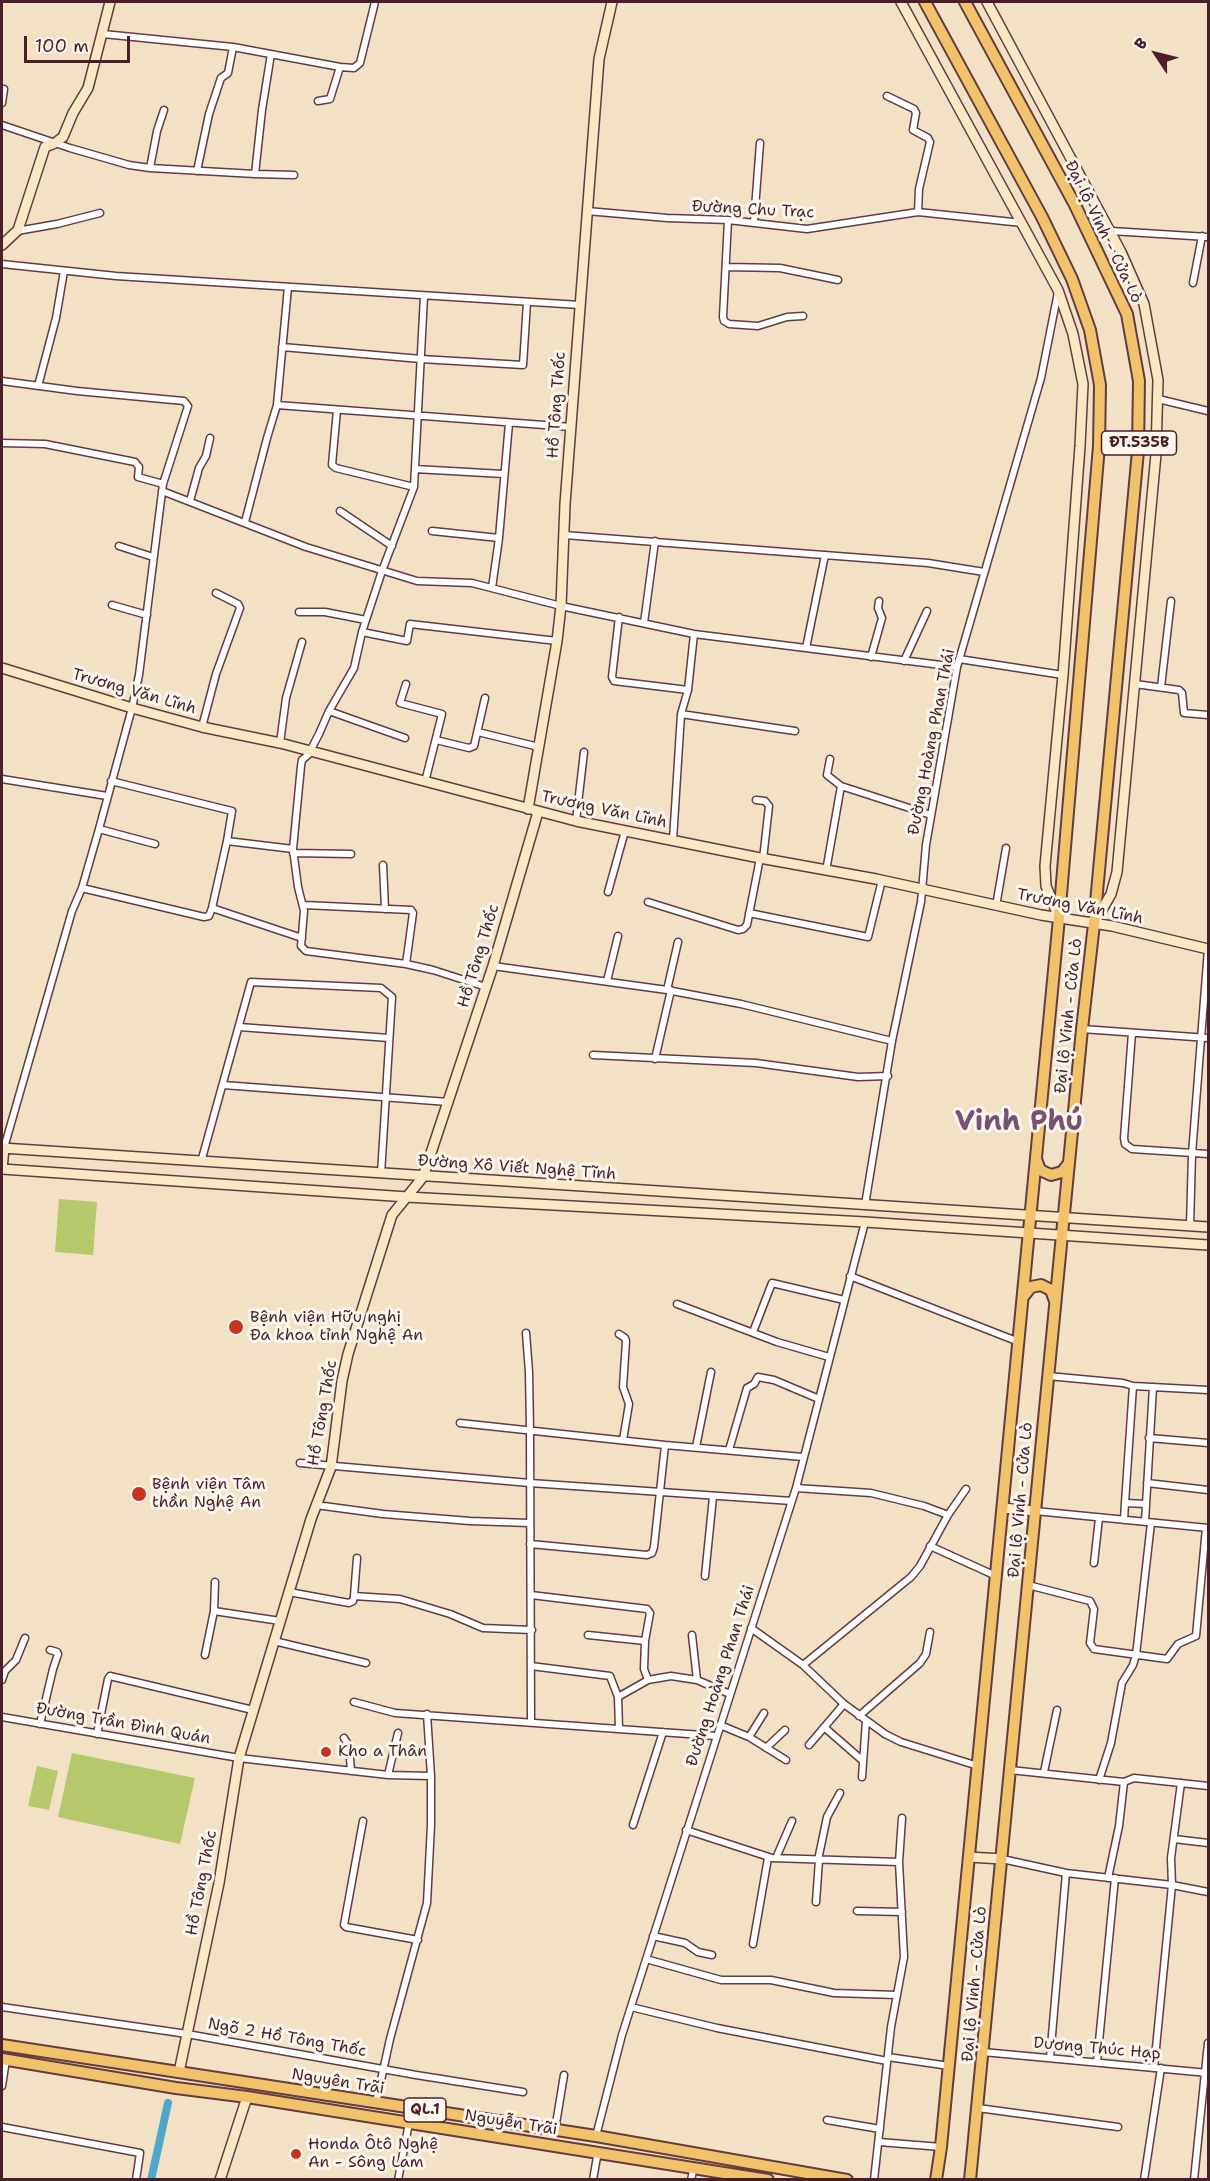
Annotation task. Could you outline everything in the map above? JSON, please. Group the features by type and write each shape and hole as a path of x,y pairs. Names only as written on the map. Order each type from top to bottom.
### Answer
{"main road":[{"path":"2,245 17,231 45,147 63,137 88,88 110,2"},
{"name":"Hồ Tông Thốc","path":"528,809 561,606 571,427 599,59 612,2"},
{"path":"901,2 1058,290 1073,334 1083,384 1063,675 1045,873 1049,895 1059,918"},
{"name":"Đại lộ Vinh - Cửa Lò","path":"925,2 1042,218 1072,279 1090,330 1100,385 1099,446 1059,918 949,2066 936,2180"},
{"name":"Đại lộ Vinh - Cửa Lò","path":"965,2 1106,267 1127,314 1139,381 1138,451 1094,924 970,2180"},
{"path":"987,2 1111,231 1144,304 1158,380 1156,454 1116,879 1111,894 1094,924"},
{"name":"Trương Văn Lĩnh","path":"2,668 202,727 280,743 576,821 882,880 996,906 1094,924 1208,949"},
{"name":"Hồ Tông Thốc","path":"179,2072 219,1884 240,1758 316,1505 331,1467 346,1361 392,1215 423,1177 493,966 538,812"},
{"path":"2,1169 3,1148"},
{"name":"Đường Xô Viết Nghệ Tĩnh","path":"3,1148 1209,1227"},
{"path":"140,1178 142,1158"},
{"path":"1036,1158 1040,1170 1051,1175 1062,1172 1069,1162"},
{"name":"Đường Xô Viết Nghệ Tĩnh","path":"2,1169 407,1197 865,1222 1209,1245"},
{"path":"1023,1299 1028,1289 1034,1285 1041,1285 1052,1290 1055,1301"},
{"path":"1003,1508 1035,1511"},
{"path":"969,1857 1002,1859"},
{"name":"Nguyên Trãi","path":"2,2045 596,2136 847,2180"},
{"name":"Nguyễn Trãi","path":"4,2060 694,2166 768,2180"},
{"path":"176,2088 179,2072"},
{"path":"220,2180 247,2097 249,2082"},
{"path":"409,2122 412,2108"},
{"path":"518,2139 520,2126"},
{"path":"694,2166 696,2153"}],"street":[{"path":"103,34 233,47 354,68 359,65 375,2"},
{"path":"197,171 209,114 221,78 228,73 233,47"},
{"path":"255,174 271,54"},
{"path":"318,101 330,99 340,67"},
{"path":"2,103 4,88"},
{"path":"887,96 915,110 913,130 930,142 919,189 918,212"},
{"path":"150,168 164,110"},
{"path":"2,125 116,162 150,168 294,175"},
{"path":"754,222 760,143"},
{"name":"Đường Chu Trạc","path":"587,211 754,222 807,229 918,212 1023,223"},
{"path":"17,231 57,225 100,213"},
{"path":"728,220 723,317 726,323 758,326 787,317 803,316"},
{"path":"1111,231 1205,236 1192,283"},
{"path":"2,264 64,271 288,287 580,305"},
{"path":"726,267 780,268 838,280"},
{"path":"38,386 56,318 64,271"},
{"path":"245,522 277,405 288,287"},
{"name":"Đường Hoàng Phan Thái","path":"865,1205 892,1041 922,890 931,815 957,667 1041,378 1058,290"},
{"path":"424,296 414,487 362,632 354,668 329,711 310,751 302,760 293,851 298,887 304,905 301,947 306,951 406,964 446,973 486,987"},
{"path":"282,347 523,365 527,302"},
{"path":"2,381 187,403 188,407 163,487 139,675 132,708 82,888 72,911 3,1148"},
{"path":"1158,399 1209,411"},
{"path":"277,405 571,427"},
{"path":"337,410 332,465 336,468 414,487"},
{"path":"492,588 499,538 509,423"},
{"path":"190,501 210,438"},
{"path":"2,444 45,444 135,462 139,467 138,477 190,501 306,547 417,581 460,581 561,606 694,634 957,667"},
{"path":"415,469 503,474"},
{"path":"340,511 392,546"},
{"path":"432,531 499,538"},
{"path":"564,535 928,562 984,572"},
{"path":"644,623 654,541"},
{"path":"119,546 153,557"},
{"path":"806,648 825,555"},
{"path":"202,727 216,674 240,608 238,604 216,592"},
{"path":"1161,687 1171,601"},
{"path":"871,657 882,618 878,608 879,602"},
{"path":"112,605 147,615"},
{"path":"904,661 927,611"},
{"path":"299,612 325,612 366,620"},
{"path":"620,617 612,677 614,681 688,690"},
{"path":"362,632 407,641 410,624 557,641"},
{"path":"673,840 681,714 688,690 694,634"},
{"path":"280,743 286,698 302,642"},
{"path":"959,659 1063,675"},
{"path":"406,684 400,704 442,714 425,782"},
{"path":"1135,684 1181,691 1184,713 1209,715"},
{"path":"435,740 472,748 475,745 485,699"},
{"path":"329,711 405,738"},
{"path":"681,714 795,731"},
{"path":"478,732 539,747"},
{"path":"576,821 584,752"},
{"path":"830,759 827,776 842,786 931,815"},
{"path":"2,779 107,796"},
{"path":"82,888 204,917 209,916 212,908 232,815 230,810 111,781"},
{"path":"826,871 842,786"},
{"path":"648,902 738,930 746,927 761,858 769,806 765,801 756,800"},
{"path":"99,829 155,844"},
{"path":"608,892 625,831"},
{"path":"227,841 293,851 351,854"},
{"path":"996,906 1006,848"},
{"path":"383,866 385,909"},
{"path":"749,913 868,937 882,880"},
{"path":"304,905 413,911 406,964"},
{"path":"212,908 302,938"},
{"path":"607,981 618,936"},
{"path":"655,1059 678,942"},
{"path":"1190,1226 1192,1154 1208,949"},
{"path":"493,966 669,990 741,1004 892,1041"},
{"path":"201,1162 251,982 381,988 392,997 381,1174"},
{"path":"239,1027 390,1038"},
{"path":"1082,1029 1209,1038"},
{"path":"1132,1033 1125,1144 1132,1149 1209,1154"},
{"path":"594,1055 756,1063 858,1077 888,1076"},
{"path":"223,1085 448,1102"},
{"name":"Đường Hoàng Phan Thái","path":"596,2136 653,1936 796,1488 865,1222"},
{"path":"850,1276 1019,1342"},
{"path":"753,1332 772,1283 844,1300"},
{"path":"677,1304 777,1342 830,1357"},
{"path":"525,1333 529,1372 530,1431 531,1722"},
{"path":"619,1334 626,1341 623,1388 629,1404 622,1440"},
{"path":"696,1447 711,1372"},
{"path":"1048,1376 1123,1383 1133,1386 1209,1390"},
{"path":"729,1450 747,1388 754,1384 758,1377 774,1380 819,1399"},
{"path":"1124,1520 1133,1386"},
{"path":"1100,1779 1111,1743 1122,1683 1136,1655 1148,1523 1146,1504 1153,1387"},
{"path":"460,1422 665,1445 803,1457"},
{"path":"1149,1438 1209,1443"},
{"path":"530,1544 650,1554 654,1549 665,1445"},
{"path":"300,1463 530,1483 792,1501"},
{"path":"1147,1483 1208,1488"},
{"path":"796,1488 871,1493 924,1506 948,1515"},
{"path":"803,1665 911,1576 966,1489"},
{"path":"705,1576 713,1497"},
{"path":"1125,1503 1146,1504"},
{"path":"316,1505 383,1514 529,1523"},
{"path":"1028,1586 1090,1601 1094,1609 1090,1643 1092,1648 1167,1659 1178,1644 1196,1636 1207,1528 1035,1511"},
{"path":"1094,1563 1099,1518"},
{"path":"930,1546 996,1576"},
{"path":"289,1592 349,1603 353,1601 354,1596 357,1558"},
{"path":"205,1655 214,1611 215,1582"},
{"path":"531,1595 646,1608 650,1612 645,1641 644,1669 648,1680"},
{"path":"354,1596 409,1600 483,1628 532,1630"},
{"path":"214,1611 280,1621"},
{"path":"751,1628 803,1665 859,1716 896,1740 978,1766"},
{"path":"859,1716 922,1661 926,1654 930,1632"},
{"path":"588,1635 645,1641"},
{"path":"692,1635 697,1680"},
{"path":"2,1680 4,1673 16,1660 25,1638"},
{"path":"274,1641 366,1663"},
{"path":"40,1724 58,1654 50,1650"},
{"path":"531,1666 607,1675 612,1678 618,1697 619,1728"},
{"path":"97,1734 110,1676 253,1710"},
{"path":"618,1697 648,1680 671,1676 697,1680 730,1694"},
{"path":"354,1702 388,1712 716,1736"},
{"path":"809,1745 844,1704"},
{"path":"1044,1772 1057,1710"},
{"path":"749,1737 764,1713"},
{"path":"376,2103 428,1895 431,1776 427,1714"},
{"name":"Đường Trần Đình Quán","path":"2,1718 240,1758 388,1775 431,1776"},
{"path":"862,1777 866,1721"},
{"path":"720,1725 749,1737 786,1760"},
{"path":"824,1727 864,1761"},
{"path":"766,1748 785,1730"},
{"path":"633,1825 663,1732"},
{"path":"388,1775 398,1733"},
{"path":"344,1738 349,1746 351,1771"},
{"path":"1010,1770 1124,1782 1134,1778 1209,1786"},
{"path":"1097,2062 1112,1878 1124,1782"},
{"path":"1144,2180 1158,2068 1172,1885 1171,1869 1181,1784"},
{"path":"816,1902 819,1860 827,1817 840,1793"},
{"path":"874,2180 887,2059 904,1957 899,1862 902,1818"},
{"path":"363,1821 344,1925 418,1940"},
{"path":"776,1858 792,1821"},
{"path":"686,1830 768,1858 899,1862"},
{"path":"1174,1839 1209,1843"},
{"path":"753,1944 768,1858"},
{"path":"1002,1859 1066,1873 1172,1885 1209,1892"},
{"path":"1050,2058 1066,1873"},
{"path":"857,1911 902,1912"},
{"path":"653,1936 685,1943 698,1952 712,1955"},
{"path":"646,1959 721,1980 771,1980 834,1993 897,1995"},
{"name":"Ngõ 2 Hồ Tông Thốc","path":"2,2007 187,2034 523,2092"},
{"path":"632,2007 709,2026 887,2059 949,2066"},
{"path":"1194,2180 1209,2043"},
{"name":"Dương Thúc Hạp","path":"983,2052 1207,2073"},
{"path":"2,2086 4,2060"},
{"path":"555,2131 564,2075"},
{"path":"978,2108 1118,2127"},
{"path":"827,2120 880,2129"},
{"path":"398,2180 409,2122"},
{"path":"1200,2126 1209,2126"},
{"path":"2,2127 140,2153 136,2180"},
{"path":"879,2142 941,2147"},
{"path":"593,2180 598,2151"},
{"path":"691,2180 694,2166"}],"green space":[{"path":"59,1199 97,1202 93,1255 55,1252"},
{"path":"72,1753 195,1778 180,1844 58,1817"},
{"path":"37,1766 58,1771 49,1810 28,1806"}],"waterway":[{"path":"151,2180 168,2103"}],"place":[{"name":"Bệnh viện Hữu nghị Đa khoa tỉnh Nghệ An","path":"236,1327"},
{"name":"Bệnh viện Tâm thần Nghệ An","path":"139,1494"},
{"name":"Kho a Thân","path":"326,1752"},
{"name":"Honda Ôtô Nghệ An - Sông Lam","path":"296,2154"}],"district":[{"name":"Vinh Phú","path":"1019,1123"}]}
